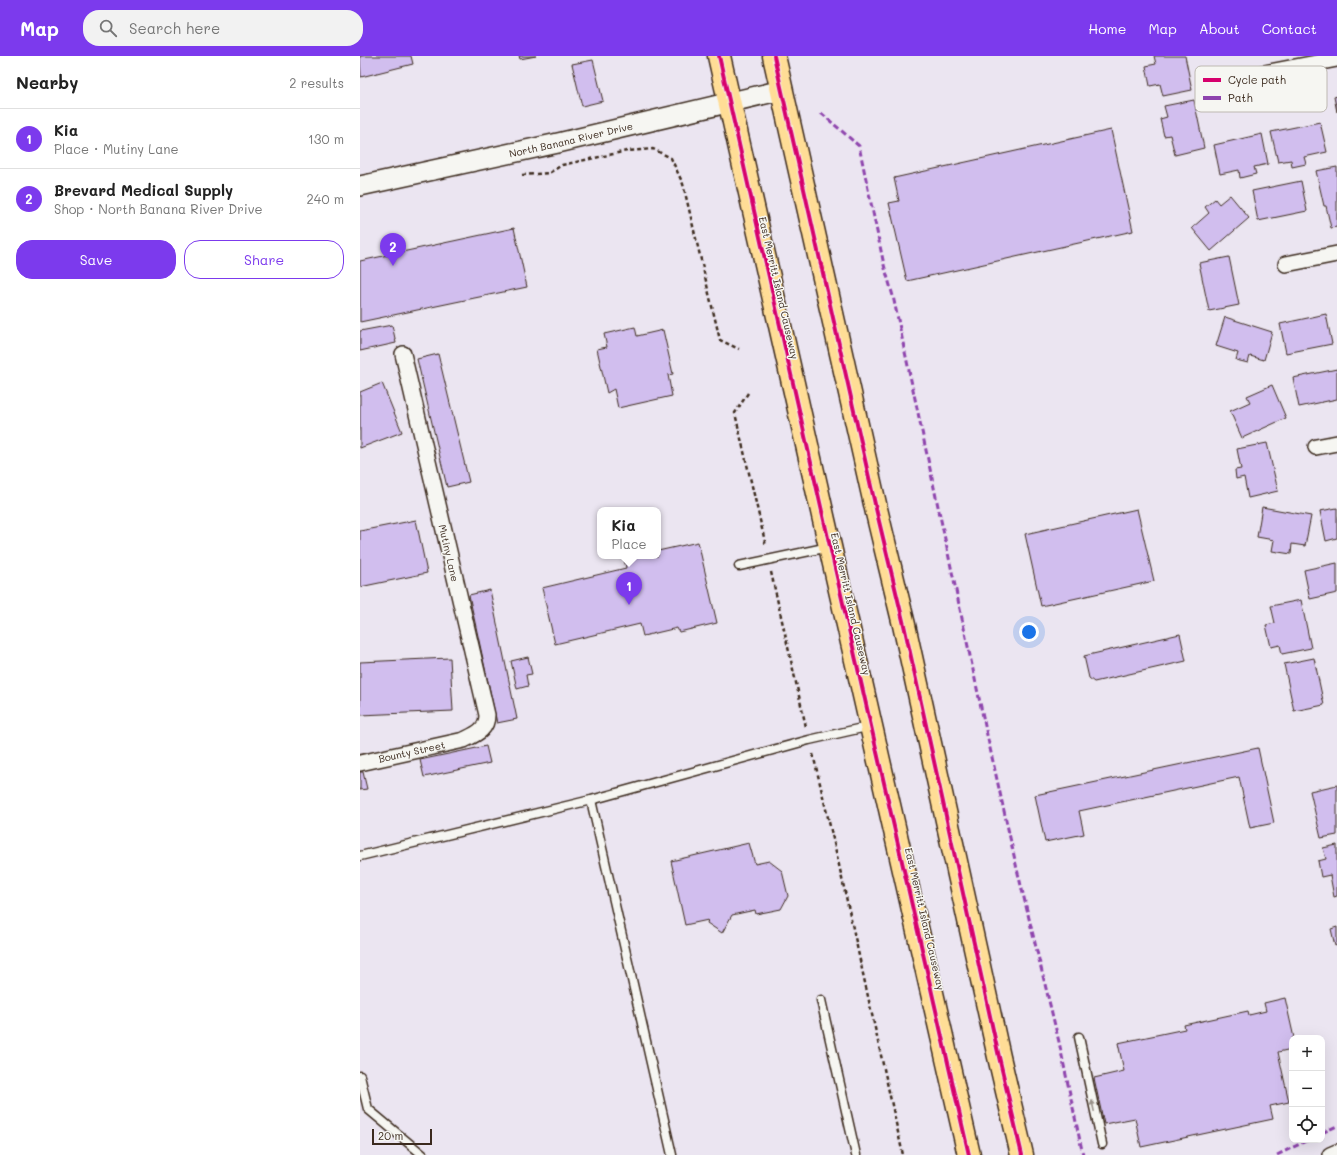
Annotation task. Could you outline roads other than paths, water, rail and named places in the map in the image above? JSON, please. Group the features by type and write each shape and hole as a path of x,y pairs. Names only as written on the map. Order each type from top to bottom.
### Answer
{"main road":[{"name":"East Merritt Island Causeway","path":"719,56 969,1155"},
{"path":"774,56 877,513 904,625 992,1026 1022,1155"}],"street":[{"path":"1303,66 1337,59"},
{"name":"North Banana River Drive","path":"360,186 558,143 782,90"},
{"path":"1286,264 1337,254"},
{"name":"Mutiny Lane","path":"403,354 487,715 487,722 484,728 475,735 464,740"},
{"path":"1316,447 1337,443"},
{"name":"Bounty Street","path":"360,763 464,740"},
{"path":"1330,1155 1337,1152"}],"lane":[{"path":"739,566 830,546"},
{"path":"360,856 591,800 810,740 872,726"},
{"path":"591,800 672,1155"},
{"path":"821,1000 856,1155"},
{"path":"1078,1036 1102,1144"},
{"path":"360,1076 368,1109 423,1155"}],"place":[{"name":"Brevard Medical Supply","path":"393,266"},
{"name":"Kia","path":"629,605"}]}
